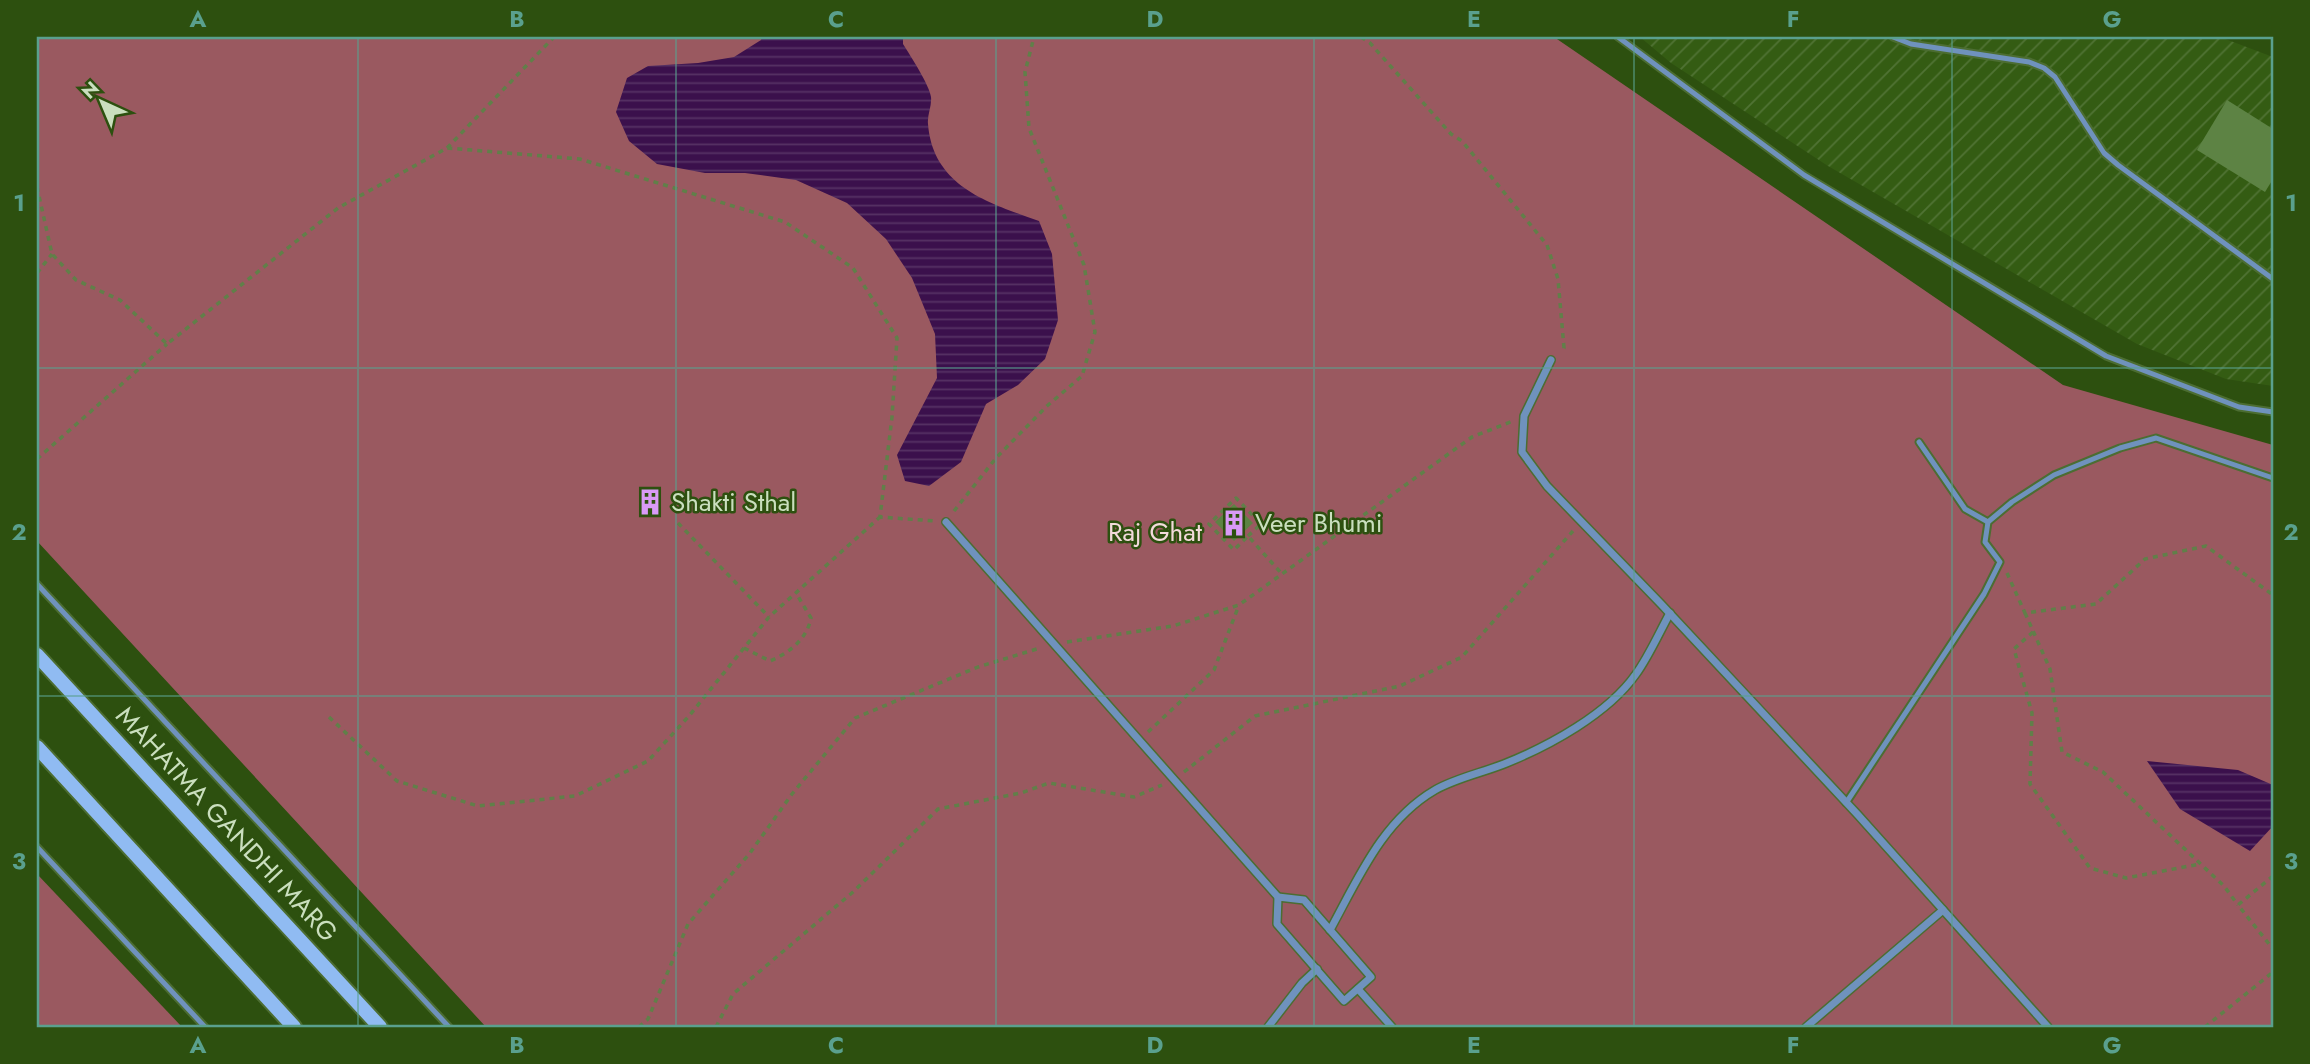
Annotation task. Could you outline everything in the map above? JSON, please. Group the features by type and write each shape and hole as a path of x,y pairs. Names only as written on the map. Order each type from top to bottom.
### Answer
{"main road":[{"name":"MAHATMA GANDHI MARG","path":"37,655 380,1027"},
{"path":"37,747 294,1027"}],"street":[{"path":"1551,360 1524,416 1522,452 1547,486 1846,803 2048,1027"},
{"path":"946,522 1278,897 1304,900 1371,977 1344,1001 1277,924 1278,897"},
{"path":"1330,930 1376,846 1404,814 1434,791 1536,750 1611,702 1636,675 1670,614"},
{"path":"1806,1027 1943,910"},
{"path":"1268,1027 1302,983 1317,969"},
{"path":"1358,989 1392,1027"}],"lane":[{"path":"1618,37 1804,175 2106,356 2239,407 2273,412"},
{"path":"1893,37 1910,44 2029,62 2043,68 2055,77 2104,153 2118,166 2273,279"},
{"path":"1846,803 1984,594 2000,562 1985,542 1988,522 2012,502 2054,475 2120,448 2156,439 2273,478"},
{"path":"1919,442 1965,509 1988,522"},
{"path":"37,584 449,1027"},
{"path":"37,847 205,1027"}],"path":[{"path":"37,459 167,344 338,208 447,148 554,37"},
{"path":"880,517 946,522 996,458 1047,406 1082,376 1096,332 1084,265 1029,128 1025,72 1034,37"},
{"path":"1361,37 1370,43 1451,134 1462,141 1547,245 1558,279 1564,348 1551,360"},
{"path":"329,717 397,781 478,806 575,796 648,761 689,716 769,617 880,517 892,417 897,338 853,268 785,222 580,159 447,148"},
{"path":"37,187 52,254 76,280 120,300 167,344"},
{"path":"37,273 52,254"},
{"path":"639,1027 648,1019 688,924 750,853 792,794 855,718 978,667 1053,644 1173,626 1240,605 1472,437 1524,416"},
{"path":"1236,498 1261,524 1248,536 1234,550 1209,524 1236,498"},
{"path":"716,1027 733,994 853,892 938,809 1021,793 1049,783 1134,797 1174,780 1255,716 1400,687 1462,657 1581,522"},
{"path":"678,523 769,617"},
{"path":"1248,536 1282,574"},
{"path":"2025,613 2096,604 2145,559 2206,546 2273,594"},
{"path":"2000,562 2008,574 2050,669 2062,752 2103,772 2224,886 2273,949"},
{"path":"744,648 770,662 785,655 809,631 811,618 796,593"},
{"path":"1139,741 1214,670 1240,605"},
{"path":"2033,632 2014,649 2032,713 2030,784 2057,823 2090,868 2126,878 2200,864"},
{"path":"2238,905 2273,876"},
{"path":"2205,1027 2273,972"}],"shaded area":[{"path":"762,37 903,37 903,44 930,92 928,124 932,146 940,163 952,178 983,199 1039,221 1052,254 1058,320 1045,359 1018,385 986,404 961,462 929,486 905,481 897,455 937,378 935,334 912,278 886,239 847,203 796,180 745,173 705,173 657,164 629,141 616,112 627,78 648,66 698,63 734,57"},
{"path":"1640,37 2220,37 2273,57 2273,386 2226,379 2137,344 1828,166 1671,63"},
{"path":"2147,761 2238,770 2273,785 2273,826 2250,851 2180,809"}],"green space":[{"name":"Raj Ghat","path":"37,37 1554,37 2063,385 2273,445 2273,1027 486,1027 37,541"},
{"path":"37,874 182,1027 37,1027"}],"building":[{"path":"2227,100 2273,129 2273,179 2265,192 2197,150"},
{"name":"Veer Bhumi","path":"1234,504 1253,523 1234,541 1215,522"}],"place":[{"name":"Shakti Sthal","path":"650,502"},
{"name":"Veer Bhumi","path":"1234,523"}]}
